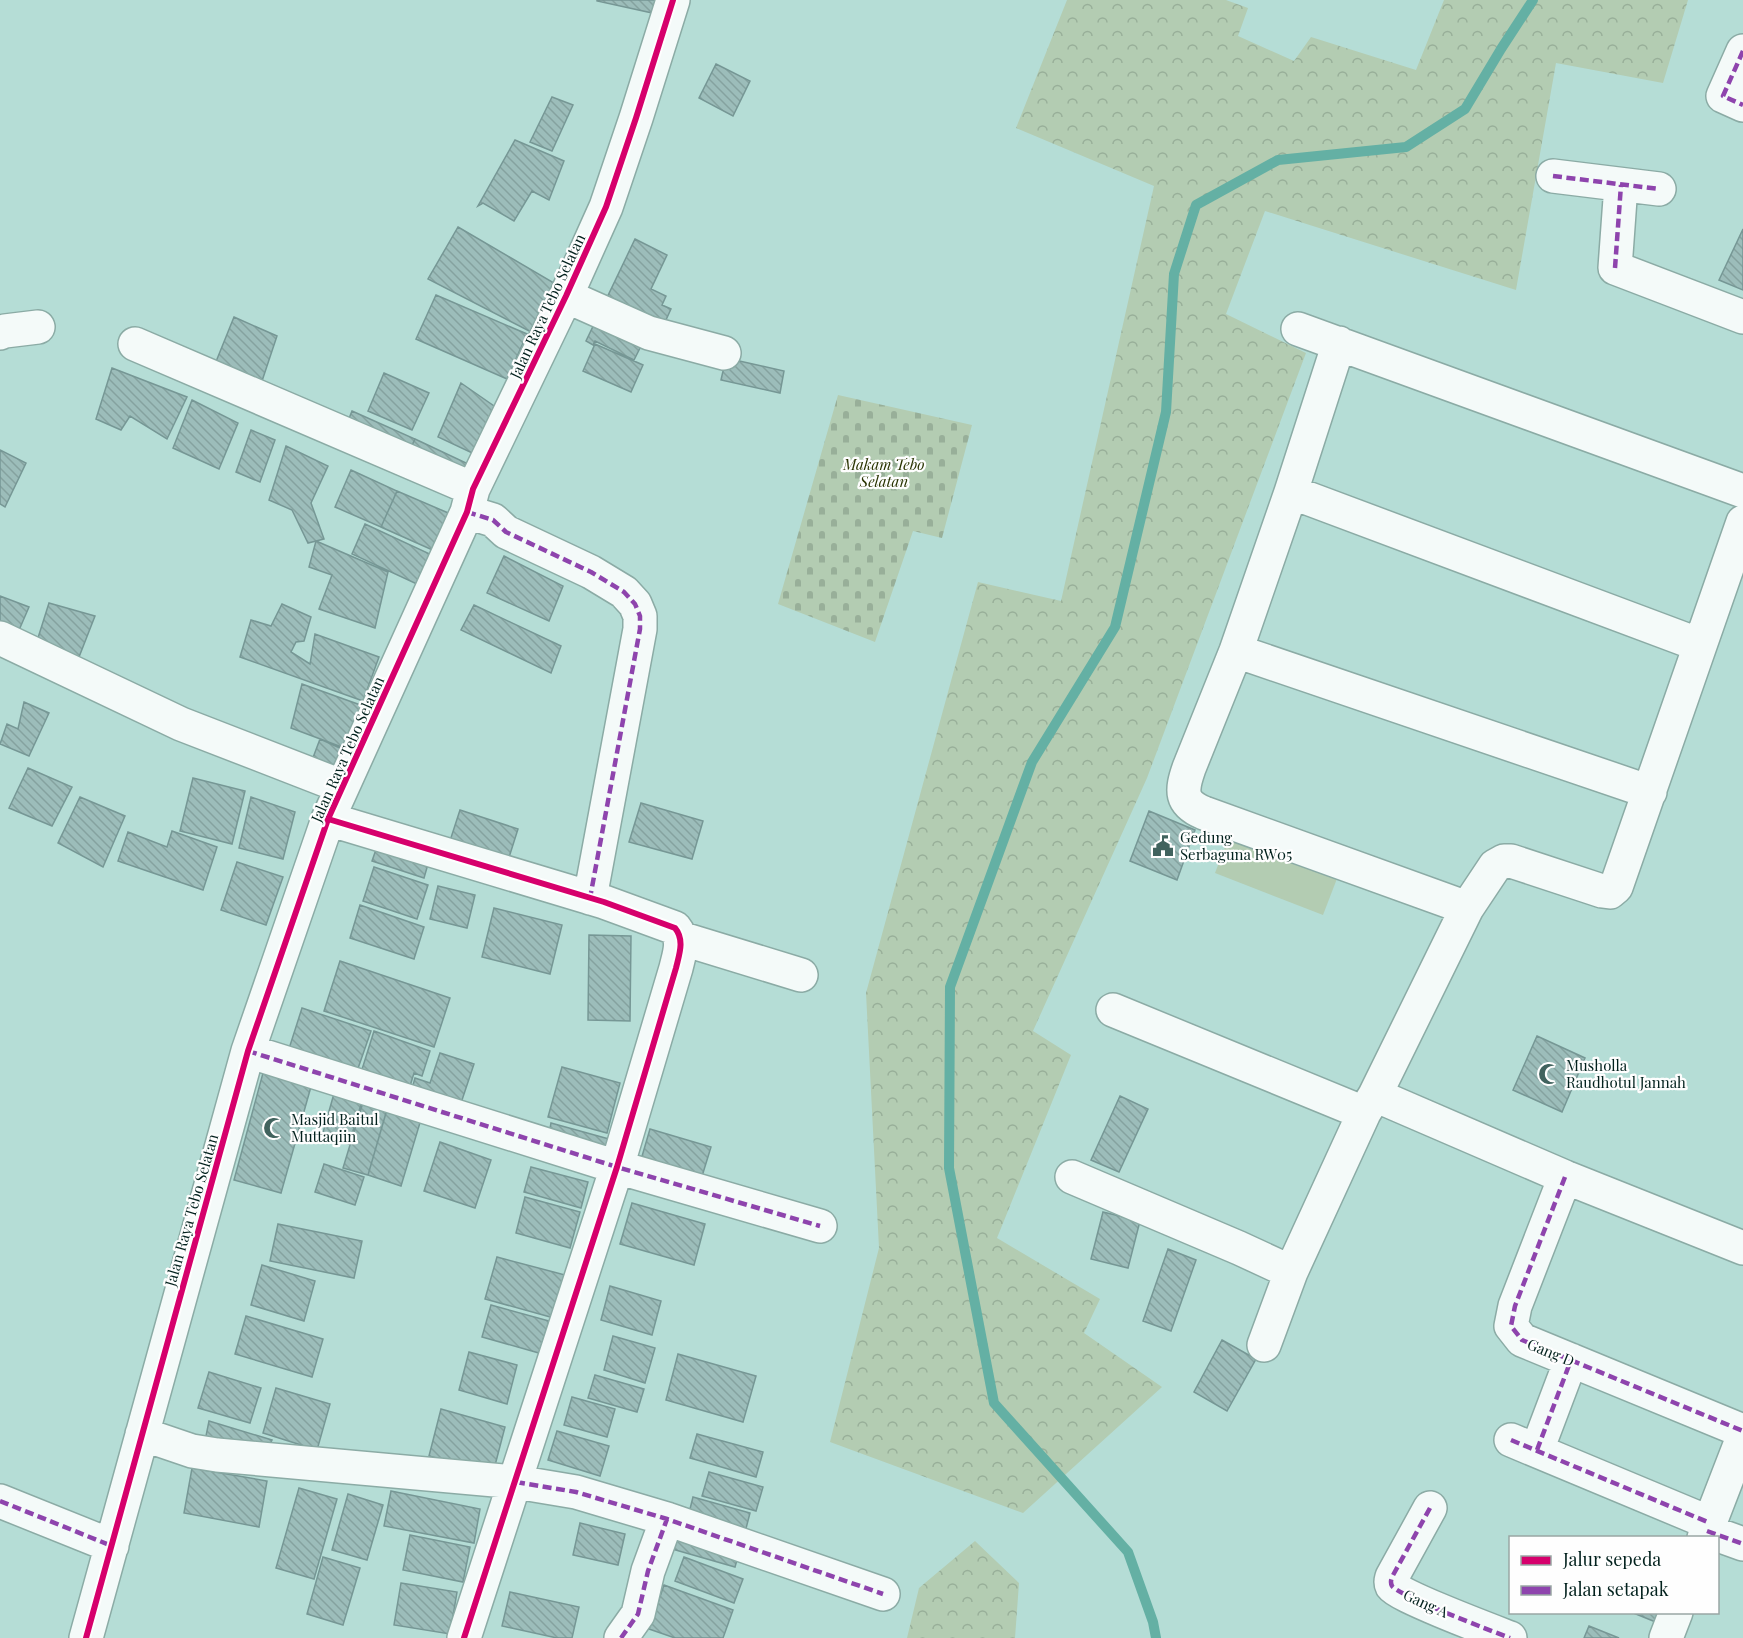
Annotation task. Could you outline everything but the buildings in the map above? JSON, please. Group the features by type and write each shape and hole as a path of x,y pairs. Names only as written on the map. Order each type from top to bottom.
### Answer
{"street":[{"name":"Jalan Raya Tebo Selatan","path":"86,1638 248,1051 328,819 470,501 606,207 673,0"},
{"path":"1743,51 1723,96 1743,105"},
{"path":"1553,176 1659,189"},
{"path":"1621,185 1615,268 1743,317"},
{"path":"566,296 649,333 724,353"},
{"path":"0,333 38,327"},
{"path":"1298,329 1743,491"},
{"path":"1339,343 1236,651 1183,791 1190,805 1204,813 1467,908"},
{"path":"135,344 470,501 506,532 591,572 624,592 635,604 640,616 639,635 590,898"},
{"path":"1291,492 1700,645"},
{"path":"1264,1345 1291,1272 1370,1104 1467,908 1495,866 1503,861 1511,861 1602,891 1610,892 1616,887 1743,522"},
{"name":"Jalan Raya Tebo Selatan","path":"0,638 181,724 341,786"},
{"path":"1236,651 1650,792"},
{"path":"328,819 590,898 675,928 680,938 676,968 617,1167 464,1638"},
{"path":"680,938 801,975"},
{"path":"1113,1010 1565,1177 1743,1248"},
{"path":"248,1051 617,1167 820,1226"},
{"path":"1072,1177 1291,1272"},
{"name":"Gang D","path":"1565,1177 1515,1306 1511,1326 1522,1340 1743,1431"},
{"path":"1571,1360 1524,1445 1707,1530 1743,1544"},
{"path":"142,1434 192,1451 218,1455 516,1482 576,1492 667,1519 883,1594"},
{"path":"1707,1530 1743,1437"},
{"path":"0,1501 112,1546"},
{"name":"Gang A","path":"1430,1508 1392,1577 1390,1582 1393,1588 1510,1638"},
{"path":"621,1638 638,1614 648,1570 667,1519"},
{"path":"1666,1638 1675,1614"}],"green space":[{"path":"1067,0 1226,0 1248,8 1238,36 1294,61 1311,37 1416,70 1444,0 1688,0 1663,83 1556,63 1516,290 1265,211 1226,314 1306,353 1147,778 1033,1031 1071,1055 997,1238 1100,1299 1084,1333 1162,1387 1023,1513 830,1442 879,1248 866,993 978,582 1061,601 1154,186 1016,128"},
{"name":"Makam Tebo Selatan","path":"838,395 972,425 942,538 913,531 875,642 778,604"},
{"path":"1230,834 1338,876 1323,915 1215,873"},
{"path":"975,1541 1019,1583 1015,1638 907,1638 919,1588"}],"waterway":[{"path":"1156,1638 1153,1622 1128,1552 994,1403 949,1168 950,987 1032,762 1115,627 1166,412 1174,274 1196,205 1278,160 1406,147 1465,109 1533,0"}],"marked path":[{"path":"1743,51 1723,96 1743,105"},
{"path":"1553,176 1659,189"},
{"path":"1615,268 1621,185"},
{"path":"467,512 493,520 506,532 591,572 624,592 635,604 640,616 640,629 590,898"},
{"path":"248,1051 617,1167 820,1226"},
{"path":"1565,1177 1515,1306 1511,1326 1522,1340 1743,1431"},
{"path":"1537,1450 1571,1360"},
{"path":"1511,1440 1710,1523"},
{"path":"516,1482 576,1492 667,1519 883,1594"},
{"path":"0,1501 112,1546"},
{"path":"1430,1508 1392,1577 1392,1586 1428,1605 1510,1638"},
{"path":"621,1638 638,1614 648,1571 667,1519"},
{"path":"1707,1531 1743,1544"}],"cycle path":[{"path":"86,1638 248,1051 328,819 467,512 473,489 606,207 673,0"},
{"path":"328,819 604,902 675,928 680,937 676,968 617,1167 464,1638"}],"place":[{"name":"Gedung Serbaguna RW05","path":"1163,846"},
{"name":"Musholla Raudhotul Jannah","path":"1549,1074"},
{"name":"Masjid Baitul Muttaqiin","path":"274,1128"}]}
